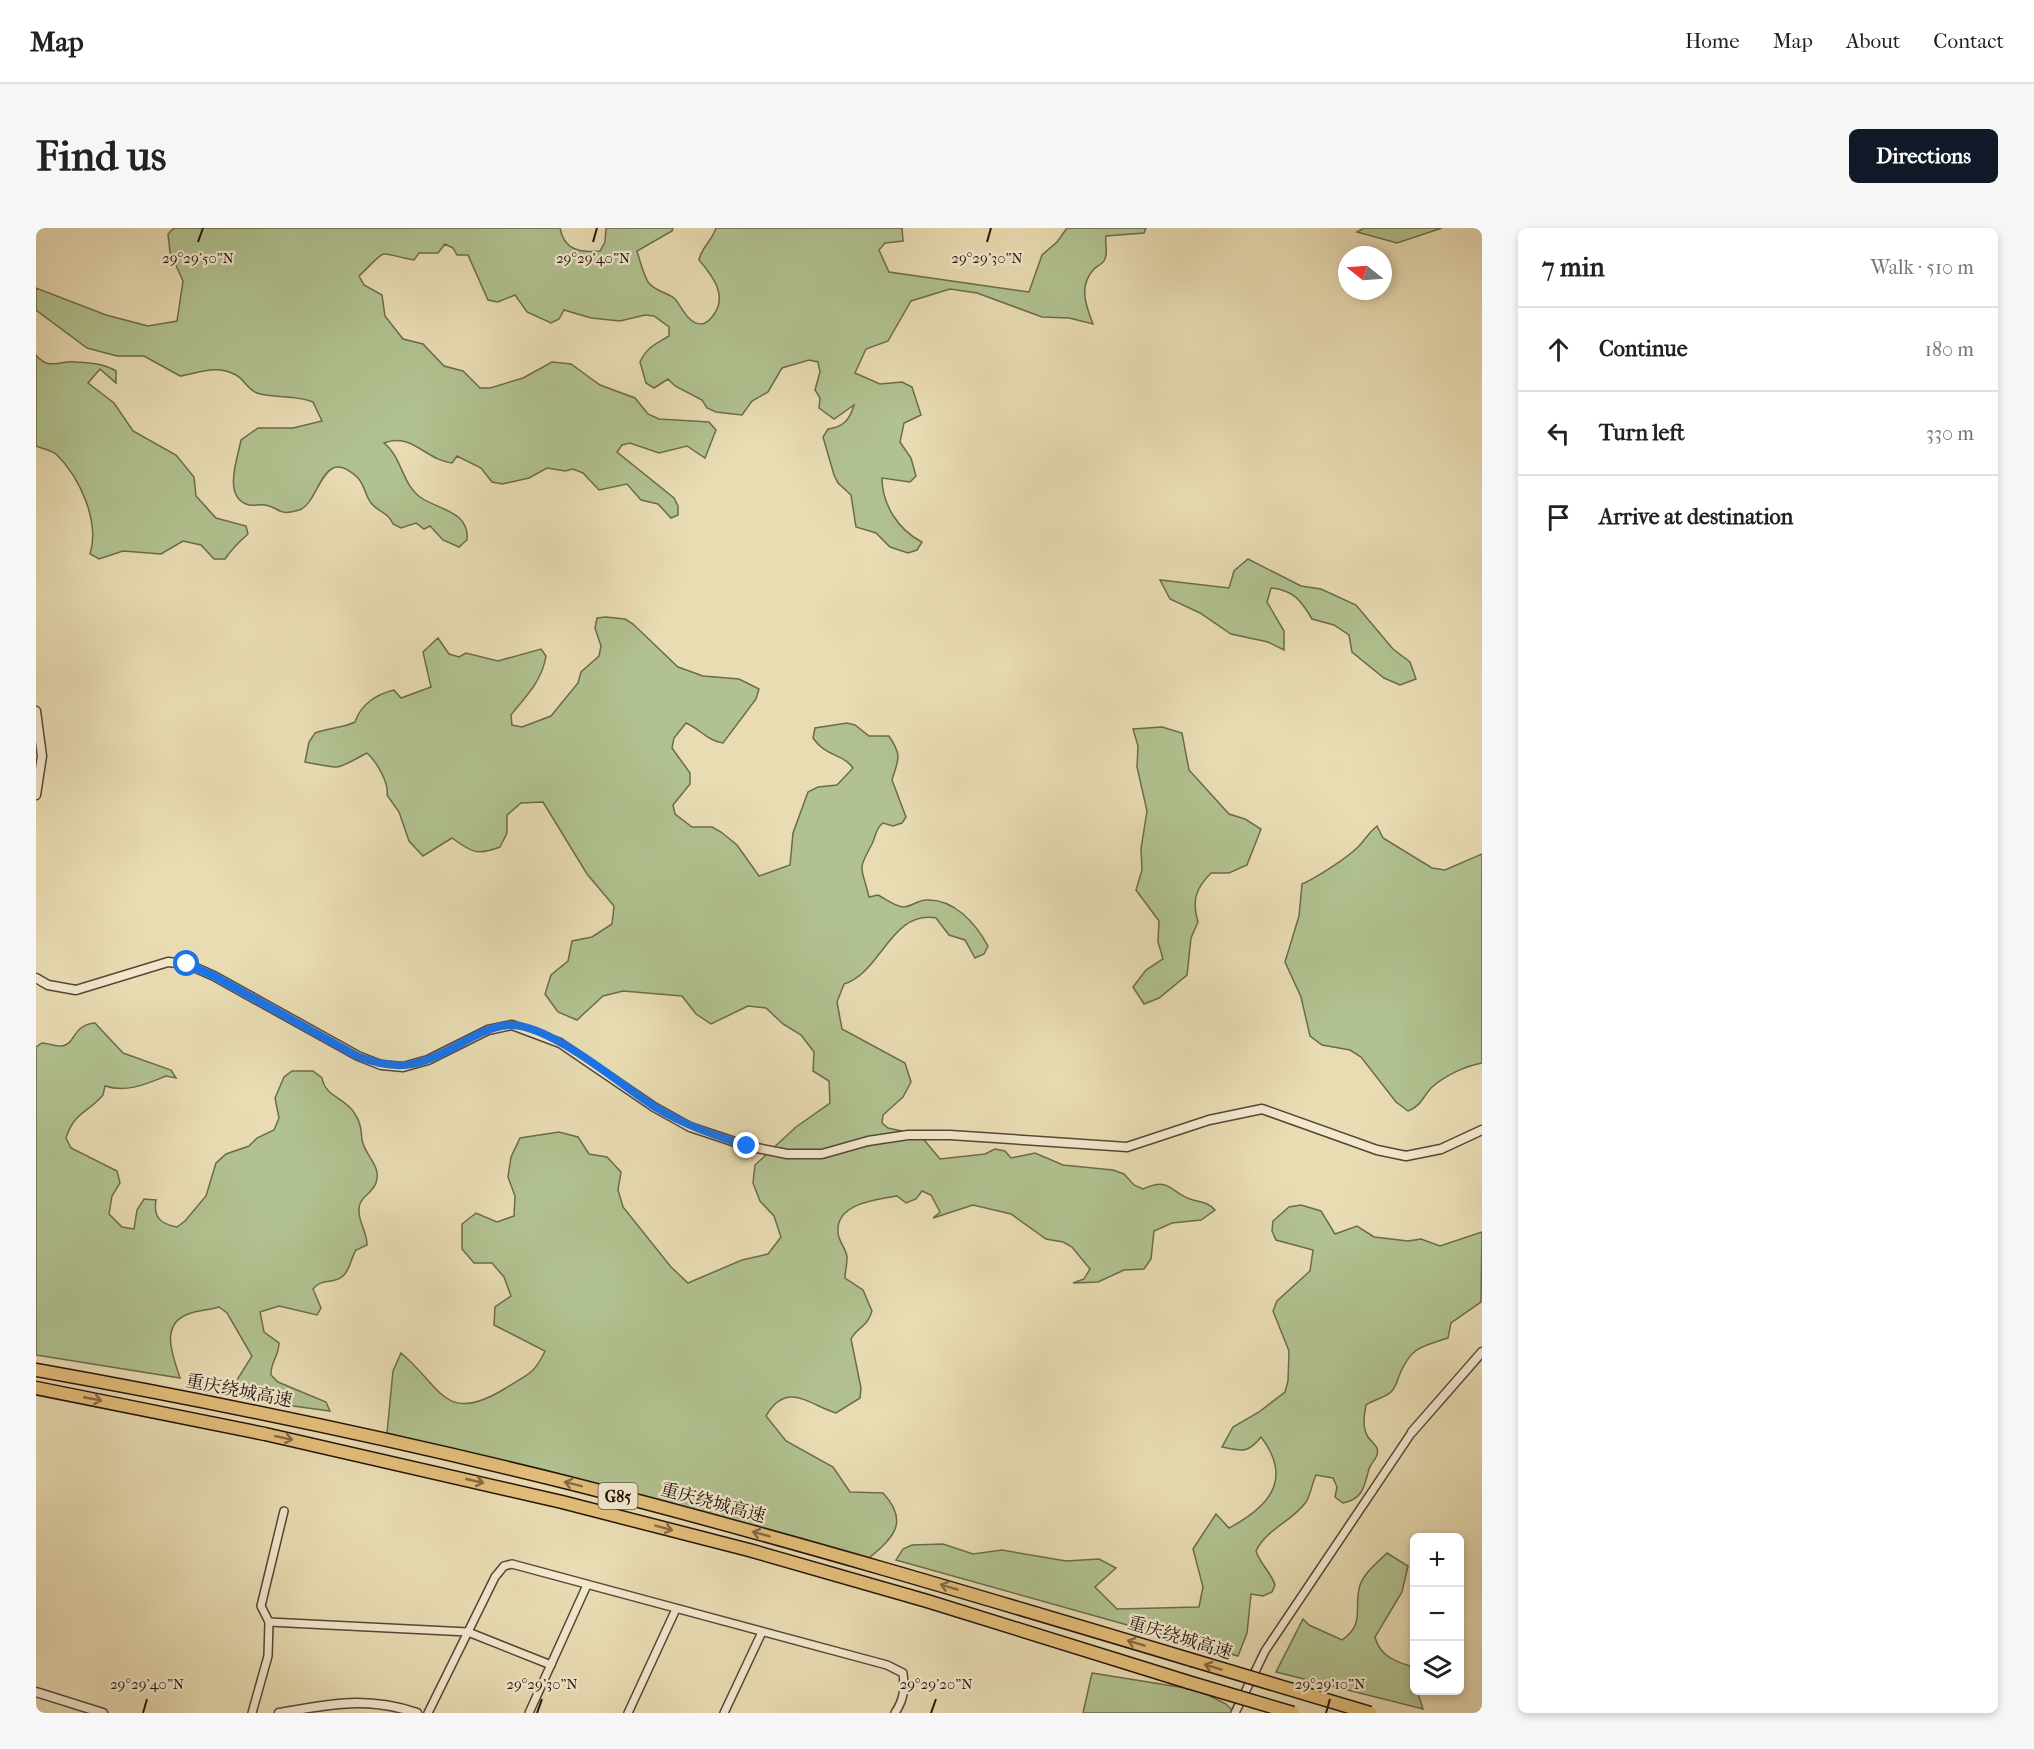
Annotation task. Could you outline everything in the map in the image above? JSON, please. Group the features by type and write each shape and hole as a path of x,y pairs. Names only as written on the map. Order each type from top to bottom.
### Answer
{"highway":[{"name":"重庆绕城高速","path":"36,1370 280,1417 568,1483 885,1569 1370,1713"},
{"name":"重庆绕城高速","path":"36,1388 265,1434 562,1502 749,1550 927,1601 1293,1713"}],"street":[{"path":"36,711 42,756 36,795"},
{"path":"36,978 48,985 76,990 168,962 187,964 214,976 357,1056 381,1065 403,1067 428,1060 488,1030 512,1025 560,1043 654,1107 690,1127 747,1146 787,1154 822,1154 868,1141 908,1135 950,1135 1127,1148 1209,1120 1262,1109 1377,1150 1406,1156 1441,1149 1482,1130"},
{"path":"1235,1713 1265,1651 1412,1432 1482,1352"},
{"path":"252,1713 268,1656 269,1622 261,1606 284,1510"},
{"path":"428,1713 495,1577 504,1566 512,1564 887,1665 903,1673 904,1695 895,1713"},
{"path":"529,1713 587,1585"},
{"path":"628,1713 676,1609"},
{"path":"269,1622 468,1632 550,1665"},
{"path":"724,1713 762,1632"},
{"path":"36,1692 103,1713"},
{"path":"279,1713 364,1701 393,1705 417,1713"}],"green space":[{"path":"174,228 560,228 565,241 574,248 600,251 605,242 606,228 673,228 672,231 637,251 648,282 675,299 692,321 701,324 711,318 719,302 714,280 699,260 716,228 902,228 903,241 885,243 879,250 889,272 1029,292 1042,255 1057,242 1067,228 1146,228 1144,233 1106,236 1105,258 1086,282 1086,303 1093,324 1069,318 1042,317 977,293 950,289 911,301 888,341 866,349 855,373 880,384 902,382 912,387 921,415 904,423 900,442 911,458 916,476 910,482 882,478 885,497 893,515 906,531 922,542 917,550 908,553 890,547 876,533 856,527 851,495 838,483 834,475 823,437 828,429 846,422 854,405 834,419 819,408 820,398 815,390 820,372 818,362 809,360 782,368 768,392 752,401 742,415 716,412 707,408 702,400 675,386 668,379 654,388 646,383 640,362 649,349 669,336 669,327 654,316 645,315 620,321 591,318 564,310 559,319 551,323 527,312 515,295 498,302 488,300 468,255 457,255 453,248 445,244 438,253 419,253 414,260 384,254 359,276 364,285 382,295 385,316 403,339 423,344 444,366 463,371 480,388 490,388 523,378 552,362 571,364 600,385 635,398 648,414 659,419 709,422 716,430 705,458 687,446 659,453 630,443 622,445 617,452 674,498 678,506 678,515 671,518 658,504 641,500 627,484 599,490 583,473 573,469 565,471 547,468 529,478 502,484 492,482 481,468 457,456 452,463 443,461 402,441 384,443 395,456 414,492 451,512 463,523 467,530 467,540 459,547 443,540 430,526 424,529 416,523 401,528 393,524 371,503 358,478 346,469 337,467 329,471 306,505 299,510 283,512 270,506 246,504 235,493 234,484 235,465 241,440 258,428 293,428 322,421 313,402 257,393 239,377 221,370 208,370 180,376 144,356 117,356 87,348 36,310 36,288 106,315 148,326 177,321 183,281 170,252 168,234"},
{"path":"1364,228 1442,228 1397,243 1357,232"},
{"path":"36,355 45,363 50,364 91,363 116,371 116,383 100,369 88,383 114,403 133,431 176,455 194,477 196,496 216,518 246,526 248,534 225,559 214,559 201,545 183,541 161,554 123,551 99,559 90,554 92,528 86,501 80,488 57,455 36,446"},
{"path":"1248,559 1301,586 1321,589 1356,605 1393,649 1410,662 1416,679 1400,685 1384,678 1352,652 1349,635 1334,625 1312,619 1300,601 1285,591 1271,588 1267,602 1284,631 1284,650 1268,642 1231,634 1200,613 1170,599 1160,580 1229,588 1234,571"},
{"path":"597,618 625,619 633,624 678,667 703,676 739,679 759,689 756,699 723,743 713,740 686,723 674,738 672,748 690,773 690,784 673,805 675,814 692,827 712,827 721,832 737,845 759,876 790,865 793,833 808,792 818,787 837,785 853,768 849,763 818,744 813,738 815,728 847,723 855,725 869,736 889,736 893,743 898,758 892,780 906,817 902,823 893,826 883,823 877,830 862,865 869,897 878,895 903,907 926,900 946,903 970,921 988,946 984,954 975,958 965,940 949,935 936,918 921,918 908,923 897,932 868,968 857,978 844,984 837,1002 842,1029 905,1063 911,1082 903,1097 883,1115 882,1123 888,1128 920,1135 940,1159 985,1154 995,1149 1005,1151 1011,1158 1035,1153 1063,1165 1113,1170 1124,1174 1134,1185 1143,1189 1159,1184 1169,1186 1183,1196 1206,1204 1215,1210 1201,1220 1172,1223 1154,1231 1151,1259 1144,1269 1124,1270 1098,1282 1073,1283 1084,1279 1090,1269 1072,1247 1063,1242 1046,1239 1011,1214 973,1205 933,1218 940,1212 931,1195 922,1191 916,1199 906,1203 897,1196 879,1199 850,1209 843,1215 839,1222 838,1232 847,1256 845,1278 863,1290 872,1311 865,1324 851,1339 861,1388 860,1398 836,1413 808,1401 790,1397 774,1405 766,1416 786,1441 833,1467 850,1492 883,1493 891,1503 896,1513 895,1529 885,1543 869,1558 387,1433 393,1371 401,1353 446,1398 456,1403 469,1403 485,1399 525,1376 537,1365 545,1351 494,1325 495,1307 511,1296 504,1277 492,1263 474,1263 462,1249 462,1224 476,1213 497,1222 514,1216 515,1196 508,1177 511,1157 520,1138 559,1132 578,1137 589,1154 607,1157 621,1172 618,1190 623,1207 671,1267 688,1283 742,1260 768,1254 781,1237 774,1216 760,1201 753,1183 755,1165 796,1127 830,1103 829,1081 813,1071 814,1052 801,1035 783,1024 766,1008 748,1006 711,1024 696,1014 682,996 623,991 603,996 577,1020 558,1012 545,994 551,975 568,961 572,941 592,937 612,924 614,906 587,874 543,802 521,803 507,815 507,833 500,847 480,852 474,851 452,838 423,856 409,841 399,812 387,795 382,773 367,753 337,767 305,762 309,742 315,733 355,722 365,705 382,694 394,690 401,698 431,687 423,652 438,638 449,654 459,657 466,653 498,661 541,649 546,656 541,673 533,688 511,715 512,725 522,727 551,716 578,683 581,672 599,656 601,646 595,628"},
{"path":"1162,727 1182,733 1189,770 1229,814 1245,819 1261,829 1247,865 1229,873 1211,873 1201,884 1195,901 1198,922 1191,938 1187,975 1159,998 1144,1004 1133,987 1146,970 1163,959 1158,942 1159,921 1136,890 1142,870 1141,849 1147,811 1137,767 1138,746 1133,729"},
{"path":"1377,826 1383,838 1432,868 1445,870 1482,854 1482,1063 1462,1069 1442,1079 1431,1088 1419,1104 1408,1111 1396,1102 1361,1057 1350,1050 1322,1045 1310,1036 1301,997 1285,962 1299,916 1302,884 1347,857"},
{"path":"95,1023 123,1053 171,1070 176,1078 166,1076 144,1085 121,1089 105,1086 103,1095 77,1118 69,1129 66,1138 71,1148 117,1171 120,1183 112,1196 109,1214 122,1227 134,1229 137,1210 144,1199 156,1200 157,1216 163,1222 177,1227 185,1221 206,1196 216,1163 226,1154 249,1146 257,1138 274,1130 279,1118 275,1098 284,1077 292,1071 313,1071 322,1078 331,1094 346,1104 355,1114 360,1124 364,1146 377,1171 376,1183 361,1201 359,1209 367,1245 356,1250 343,1276 320,1283 313,1289 321,1308 317,1315 279,1306 260,1312 264,1332 279,1343 271,1375 278,1382 326,1402 330,1411 286,1405 259,1394 238,1392 235,1383 252,1356 227,1313 219,1307 191,1313 174,1324 170,1341 180,1378 36,1355 36,1047 42,1043 66,1045 82,1027"},
{"path":"1301,1205 1321,1211 1335,1234 1357,1226 1374,1237 1408,1241 1421,1239 1440,1246 1482,1232 1481,1302 1451,1323 1448,1338 1423,1346 1412,1354 1403,1366 1393,1390 1366,1405 1365,1429 1378,1451 1359,1495 1343,1503 1335,1497 1337,1487 1333,1478 1316,1475 1306,1502 1294,1515 1266,1536 1261,1543 1256,1551 1275,1585 1272,1592 1263,1596 1251,1594 1247,1633 1238,1656 896,1560 903,1549 912,1545 943,1544 973,1554 1002,1550 1066,1561 1099,1559 1116,1568 1095,1587 1117,1609 1199,1607 1203,1587 1193,1549 1216,1514 1229,1528 1243,1520 1265,1501 1276,1479 1271,1452 1261,1437 1248,1449 1234,1450 1222,1447 1233,1427 1259,1412 1285,1392 1288,1381 1289,1351 1273,1311 1277,1301 1310,1271 1313,1250 1276,1240 1272,1231 1273,1221 1289,1207"},
{"path":"1387,1553 1408,1566 1402,1592 1375,1637 1383,1652 1398,1662 1410,1666 1410,1695 1418,1695 1423,1709 1276,1672 1303,1619 1309,1625 1342,1640 1349,1634 1356,1621 1360,1585"},
{"path":"1092,1673 1198,1690 1226,1704 1235,1713 1083,1713"}],"route":[{"path":"187,964 214,976 357,1056 381,1065 403,1067 428,1060 488,1030 512,1025 538,1033 560,1043 654,1107 690,1127 747,1146"}]}
